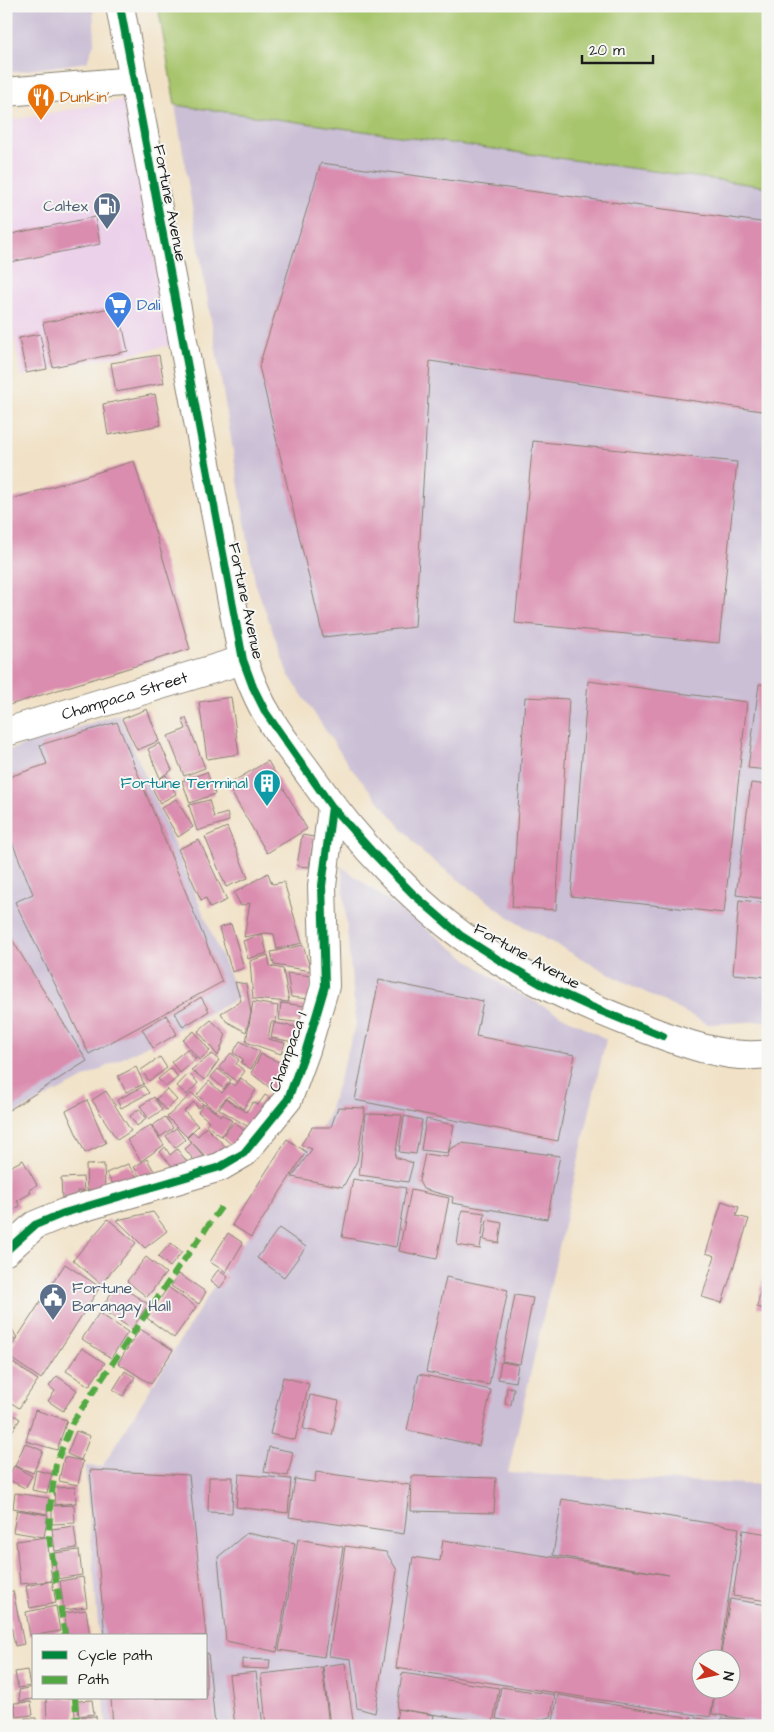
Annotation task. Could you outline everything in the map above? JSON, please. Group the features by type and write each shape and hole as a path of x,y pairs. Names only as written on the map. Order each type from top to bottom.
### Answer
{"main road":[{"name":"Fortune Avenue","path":"120,6 243,660 253,687 266,713 332,807 413,894 460,935 541,984 663,1036 695,1047 765,1056"},
{"path":"6,92 133,82"},
{"name":"Champaca Street","path":"6,732 243,660"},
{"name":"Champaca 1","path":"6,1251 35,1225 64,1213 220,1168 244,1153 288,1099 306,1050 325,986 322,886 332,807"}],"shaded area":[{"path":"6,6 93,6 95,41 87,62 6,73"},
{"path":"125,100 172,345 21,376 6,292 6,121"},
{"path":"175,105 768,187 768,1021 708,1024 617,978 517,923 424,854 350,767 288,674 255,582"},
{"path":"119,714 239,998 6,1118 6,751"},
{"path":"341,866 501,984 606,1039 508,1473 768,1485 768,1726 106,1726 104,1700 208,1700 208,1634 99,1634 85,1466 102,1467 212,1289 327,1119 356,1024"}],"green space":[{"path":"158,6 768,6 768,187 175,105"}],"building":[{"path":"321,163 768,223 768,412 430,361 415,627 323,637 259,366"},
{"path":"95,217 100,244 11,262 6,235"},
{"path":"118,306 128,351 53,367 43,323"},
{"path":"40,334 47,369 26,373 19,338"},
{"path":"159,355 164,383 116,392 111,363"},
{"path":"155,394 161,425 108,435 103,404"},
{"path":"533,441 737,462 719,643 515,623"},
{"path":"134,461 190,649 6,706 6,501"},
{"path":"588,681 747,702 724,913 571,896"},
{"path":"759,684 768,685 768,770 748,768"},
{"path":"231,697 239,754 207,759 199,702"},
{"path":"525,697 569,699 556,910 512,907"},
{"path":"147,709 159,741 137,750 122,719"},
{"path":"186,718 205,768 184,776 168,736 186,729 182,719"},
{"path":"117,722 222,982 89,1054 15,902 33,894 6,827 6,778 47,764 40,745"},
{"path":"160,743 172,770 160,778 148,749"},
{"name":"Fortune Terminal","path":"268,761 307,829 267,853 227,785"},
{"path":"207,772 215,794 190,803 182,781"},
{"path":"166,775 176,794 160,803 150,784"},
{"path":"751,783 768,785 768,899 736,895"},
{"path":"176,799 193,827 178,837 161,808"},
{"path":"209,800 214,817 227,813 229,821 197,831 189,805"},
{"path":"227,827 248,878 226,887 205,837"},
{"path":"302,835 314,837 309,867 297,866"},
{"path":"199,840 227,900 210,908 206,898 201,900 178,849"},
{"path":"268,873 272,884 284,882 302,943 277,949 274,934 266,933 244,937 250,903 241,906 234,893"},
{"path":"739,900 768,903 768,977 733,974"},
{"path":"231,924 244,968 232,972 219,928"},
{"path":"6,930 87,1061 6,1112"},
{"path":"262,934 267,953 248,959 243,941"},
{"path":"303,945 311,971 274,965 271,952"},
{"path":"268,955 270,966 283,969 289,1002 253,999 250,961"},
{"path":"287,973 313,976 309,999 291,997"},
{"path":"379,980 483,1001 476,1036 575,1055 558,1141 355,1100"},
{"path":"235,982 246,984 251,1013 246,1032 226,1021 221,1013 241,1001"},
{"path":"201,997 209,1011 183,1027 175,1013"},
{"path":"253,1002 278,1006 276,1022 271,1022 268,1039 285,1043 281,1054 246,1042"},
{"path":"281,1003 305,1006 302,1023 279,1020"},
{"path":"166,1015 177,1034 153,1048 142,1029"},
{"path":"211,1020 226,1034 218,1056 198,1031"},
{"path":"274,1023 296,1027 294,1042 271,1038"},
{"path":"194,1031 210,1051 199,1060 183,1040"},
{"path":"240,1041 260,1052 251,1069 241,1063 243,1059 233,1053"},
{"path":"187,1049 196,1059 180,1073 171,1062"},
{"path":"231,1053 239,1060 236,1064 245,1071 237,1082 219,1067"},
{"path":"212,1054 219,1060 205,1080 191,1070"},
{"path":"261,1054 287,1066 274,1091 251,1073"},
{"path":"160,1057 167,1068 149,1081 141,1070"},
{"path":"136,1067 144,1084 126,1092 118,1076"},
{"path":"171,1068 178,1077 166,1087 158,1079"},
{"path":"218,1069 231,1080 224,1089 211,1077"},
{"path":"189,1073 198,1083 187,1095 177,1086"},
{"path":"241,1078 256,1090 243,1109 228,1096 215,1111 197,1095 209,1081 222,1093 230,1083 235,1086"},
{"path":"144,1086 149,1093 121,1108 117,1100"},
{"path":"167,1089 177,1100 166,1110 156,1099"},
{"path":"106,1091 131,1131 117,1140 92,1100"},
{"path":"192,1093 203,1104 198,1108 194,1102 184,1111 198,1126 187,1137 167,1117"},
{"path":"265,1095 271,1099 252,1129 219,1109 226,1099 246,1112 253,1102 258,1105"},
{"path":"154,1097 162,1110 149,1119 140,1106"},
{"path":"87,1100 106,1143 85,1153 66,1111"},
{"path":"204,1104 232,1121 221,1136 206,1125 209,1121 198,1112"},
{"path":"338,1107 365,1108 357,1161 343,1187 292,1177 312,1149 301,1145 312,1127 331,1127"},
{"path":"139,1109 146,1119 137,1126 130,1116"},
{"path":"366,1114 402,1115 395,1157 413,1163 408,1182 359,1175"},
{"path":"404,1116 422,1120 416,1154 399,1152"},
{"path":"165,1117 173,1128 160,1137 152,1126"},
{"path":"426,1119 454,1125 448,1153 421,1150"},
{"path":"234,1122 247,1133 235,1148 222,1136"},
{"path":"151,1125 164,1145 141,1161 127,1140"},
{"path":"206,1127 229,1150 215,1165 187,1138 193,1132 198,1136"},
{"path":"176,1128 185,1140 175,1148 166,1136"},
{"path":"287,1139 306,1152 251,1237 232,1225"},
{"path":"192,1143 209,1162 201,1169 185,1149"},
{"path":"462,1143 560,1156 547,1219 452,1203 453,1197 423,1189 419,1181 425,1154 447,1157 450,1149"},
{"path":"165,1147 170,1155 177,1149 188,1163 177,1172 160,1152"},
{"path":"147,1159 157,1176 144,1184 134,1167"},
{"path":"23,1160 37,1185 29,1190 31,1193 17,1201 20,1206 6,1214 6,1169"},
{"path":"104,1164 105,1189 87,1190 86,1165"},
{"path":"128,1164 137,1177 117,1190 106,1173"},
{"path":"83,1177 84,1191 77,1191 77,1197 62,1198 61,1178"},
{"path":"353,1179 406,1188 396,1247 342,1237"},
{"path":"411,1190 449,1198 437,1259 399,1251"},
{"path":"722,1201 739,1207 736,1216 749,1219 722,1303 702,1297 715,1256 706,1253"},
{"path":"462,1210 485,1213 480,1249 457,1245"},
{"path":"153,1212 167,1231 145,1248 117,1220"},
{"path":"108,1219 136,1243 101,1284 73,1260"},
{"path":"487,1220 502,1223 499,1243 484,1240"},
{"path":"279,1228 306,1247 284,1277 257,1258"},
{"path":"228,1233 243,1243 226,1272 210,1262"},
{"path":"171,1243 182,1252 170,1267 158,1257"},
{"path":"146,1257 166,1273 147,1297 127,1281"},
{"path":"768,1261 768,1310 757,1307"},
{"name":"Fortune Barangay Hall","path":"65,1264 100,1287 41,1379 6,1355"},
{"path":"218,1270 228,1277 220,1288 210,1281"},
{"path":"179,1274 206,1292 199,1304 171,1286"},
{"path":"446,1277 508,1290 489,1385 426,1372"},
{"path":"117,1284 148,1304 132,1329 101,1309"},
{"path":"168,1287 196,1307 174,1338 147,1318"},
{"path":"515,1295 533,1298 520,1364 502,1361"},
{"path":"99,1313 128,1332 111,1358 82,1339"},
{"path":"6,1318 17,1338 6,1344"},
{"path":"140,1329 173,1350 151,1384 118,1363"},
{"path":"82,1348 105,1363 89,1386 66,1371"},
{"path":"6,1358 38,1380 19,1408 6,1399"},
{"path":"501,1362 518,1365 515,1382 498,1379"},
{"path":"125,1371 135,1377 123,1396 113,1390"},
{"path":"419,1374 491,1390 479,1446 407,1430"},
{"path":"57,1376 77,1390 63,1411 48,1401 55,1391 49,1386"},
{"path":"283,1377 309,1384 295,1440 270,1434"},
{"path":"507,1387 514,1388 511,1405 505,1404"},
{"path":"310,1395 339,1401 332,1435 303,1429"},
{"path":"6,1410 20,1419 6,1441"},
{"path":"35,1410 67,1420 57,1450 26,1441"},
{"path":"76,1431 90,1436 81,1460 67,1454"},
{"path":"25,1443 43,1451 33,1473 15,1466"},
{"path":"269,1447 293,1452 288,1476 264,1472"},
{"path":"64,1457 83,1461 78,1485 59,1481"},
{"path":"14,1466 32,1476 25,1488 7,1479"},
{"path":"36,1470 52,1474 47,1493 32,1490"},
{"path":"90,1470 189,1475 206,1634 105,1634"},
{"path":"316,1472 410,1485 404,1534 289,1517 295,1479 315,1482"},
{"path":"239,1474 291,1479 288,1513 236,1507"},
{"path":"412,1476 496,1478 494,1513 411,1511"},
{"path":"209,1477 233,1477 232,1513 208,1512"},
{"path":"75,1487 76,1503 55,1505 54,1488"},
{"path":"15,1493 49,1498 47,1514 13,1508"},
{"path":"562,1499 739,1528 721,1650 692,1650 692,1700 713,1700 710,1717 396,1668 413,1557 440,1561 443,1540 669,1575 553,1555"},
{"path":"74,1505 75,1523 52,1524 52,1506"},
{"path":"17,1510 48,1515 44,1537 13,1532"},
{"path":"74,1526 77,1548 55,1551 52,1529"},
{"path":"743,1530 768,1534 768,1601 733,1596"},
{"path":"247,1533 295,1543 277,1652 226,1641 218,1557"},
{"path":"47,1537 52,1581 20,1584 16,1541"},
{"path":"298,1539 343,1547 324,1657 279,1650"},
{"path":"345,1546 386,1552 397,1570 375,1713 357,1708 351,1659 329,1656"},
{"path":"79,1550 82,1575 57,1579 54,1553"},
{"path":"83,1577 87,1607 64,1610 60,1581"},
{"path":"52,1581 56,1603 30,1608 26,1586"},
{"path":"13,1591 24,1644 15,1646 6,1601 6,1592"},
{"path":"730,1599 768,1605 768,1723 712,1714 714,1700 742,1700 742,1650 722,1650"},
{"path":"56,1606 60,1631 32,1634 30,1636 26,1612"},
{"path":"86,1610 90,1634 68,1634 64,1613"},
{"path":"208,1653 215,1726 113,1726 111,1700 208,1700"},
{"path":"242,1659 270,1660 269,1669 242,1668"},
{"path":"345,1663 353,1721 372,1726 330,1726 323,1666"},
{"path":"322,1667 329,1726 266,1726 261,1674"},
{"path":"27,1670 30,1686 18,1688 15,1672"},
{"path":"256,1672 263,1726 235,1726 229,1675"},
{"path":"402,1673 499,1688 493,1723 397,1709"},
{"path":"32,1687 32,1699 20,1701 19,1690"},
{"path":"501,1687 555,1695 551,1717 523,1723 496,1719"},
{"path":"558,1695 685,1717 683,1726 552,1726"},
{"path":"46,1700 74,1700 75,1719 47,1721"},
{"path":"92,1700 94,1714 79,1716 77,1701"},
{"path":"31,1702 33,1715 16,1717 14,1703"},
{"path":"398,1709 434,1715 432,1726 395,1726"},
{"path":"96,1716 97,1726 83,1726 82,1717"},
{"path":"690,1717 716,1721 715,1726 688,1726"},
{"path":"25,1718 36,1718 37,1726 26,1726"},
{"path":"722,1718 739,1720 738,1726 721,1726"},
{"path":"46,1722 71,1722 71,1726 46,1726"}],"marked path":[{"path":"65,1634 49,1536 50,1507 56,1464 72,1423 222,1206"},
{"path":"75,1700 77,1726"}],"cycle path":[{"path":"120,6 243,660 253,687 266,713 332,807 413,894 460,935 541,984 663,1036"},
{"path":"6,1251 35,1225 64,1213 220,1167 244,1153 288,1099 306,1050 325,986 322,886 332,807"}],"place":[{"name":"Dunkin'","path":"41,121"},
{"name":"Caltex","path":"107,230"},
{"name":"Dali","path":"118,329"},
{"name":"Fortune Terminal","path":"267,807"},
{"name":"Fortune Barangay Hall","path":"53,1321"}]}
